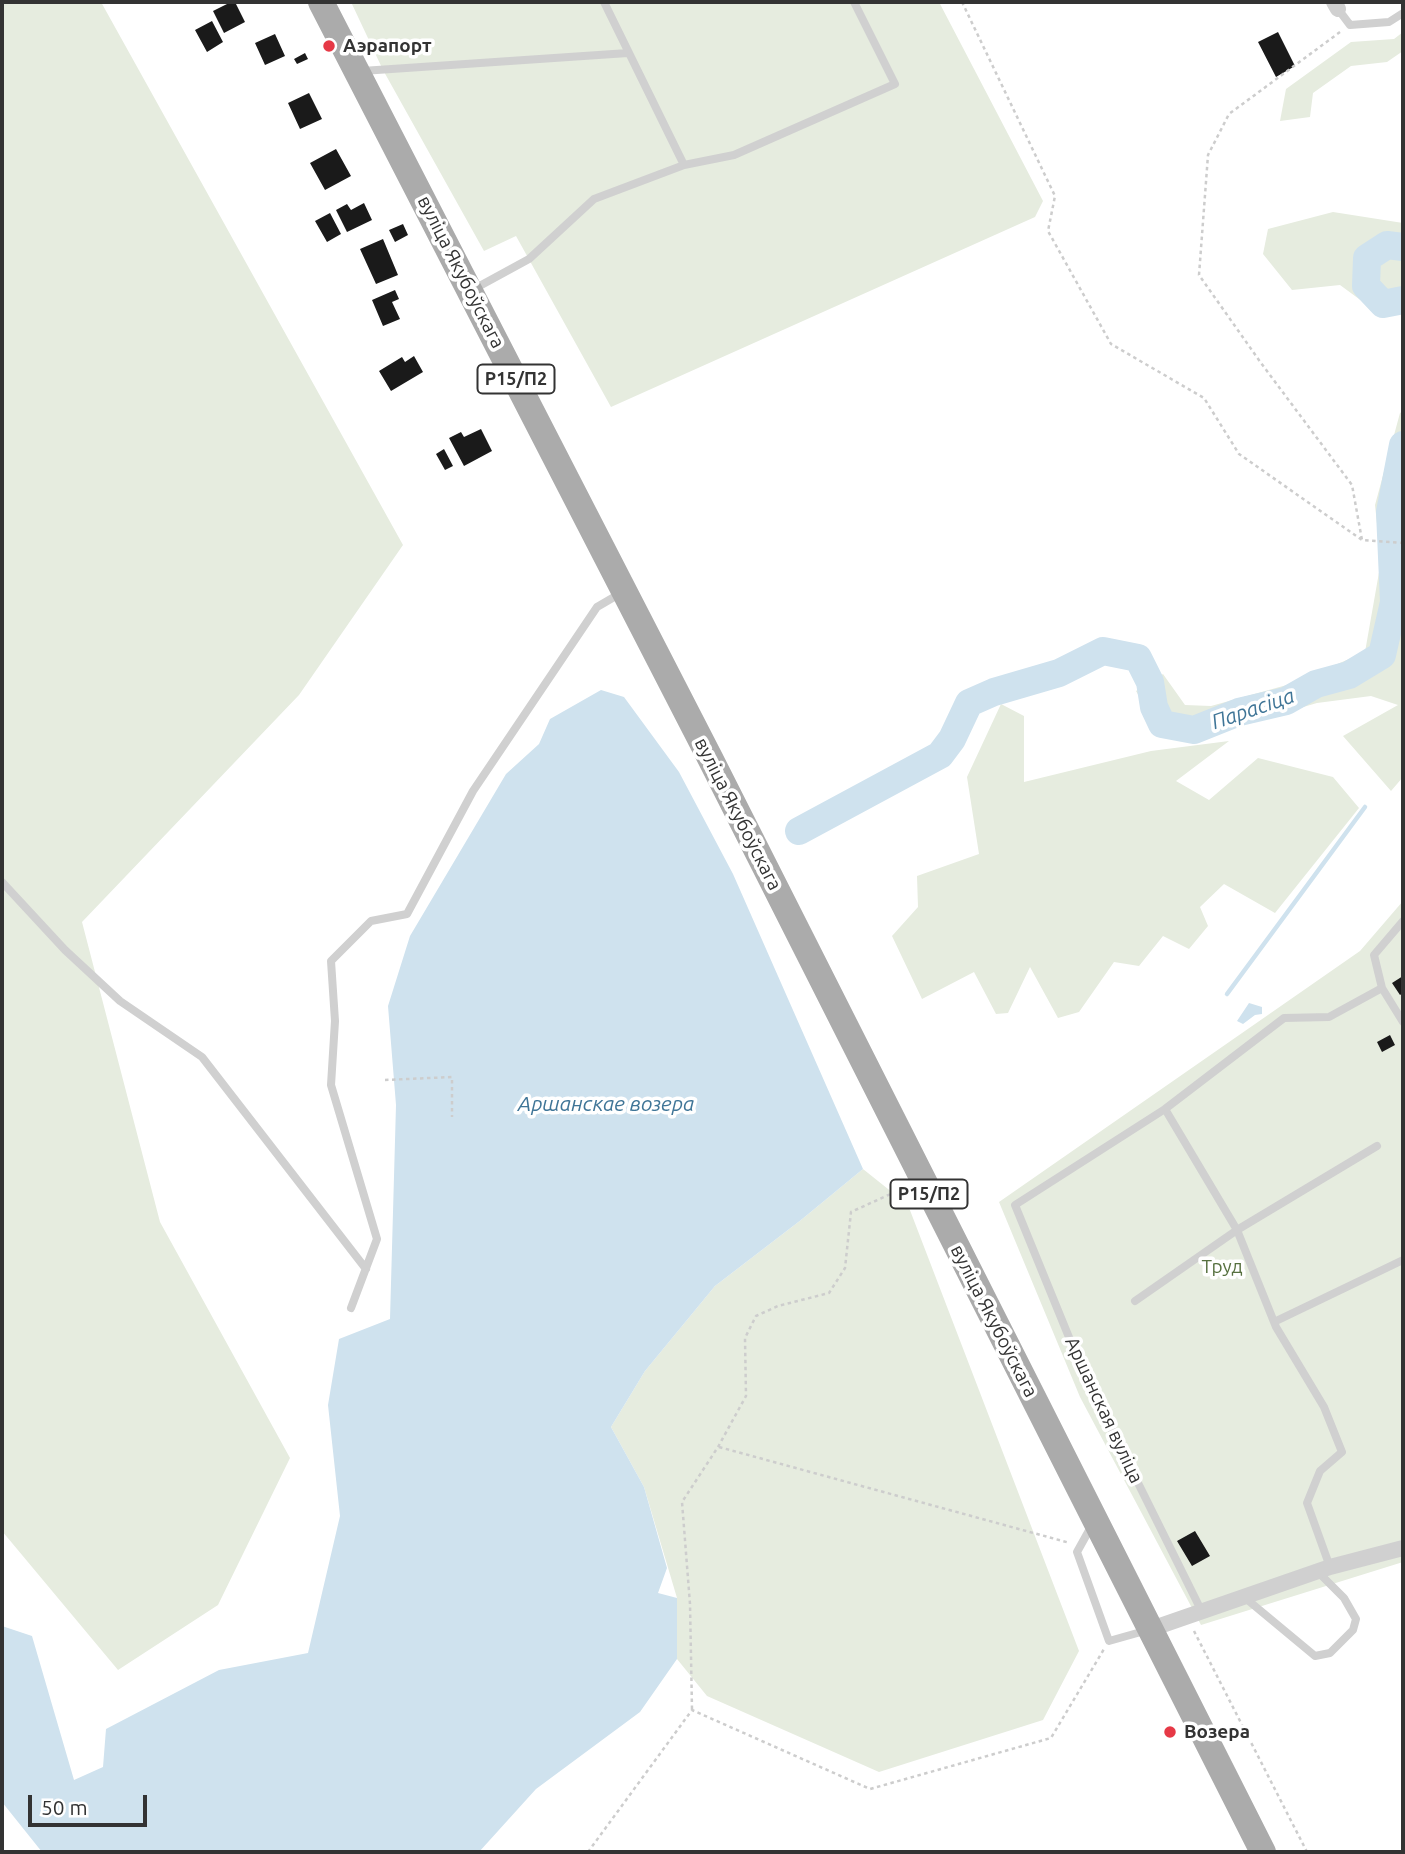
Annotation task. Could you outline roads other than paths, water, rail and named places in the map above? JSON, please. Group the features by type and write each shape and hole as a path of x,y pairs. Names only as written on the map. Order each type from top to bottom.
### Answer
{"main road":[{"name":"вуліца Якубоўскага","path":"321,2 471,290 1151,1629"},
{"name":"Р15/П2","path":"1151,1629 1263,1852"}],"street":[{"path":"1151,1629 1324,1569 1403,1548"}],"lane":[{"path":"604,2 684,165"},
{"path":"471,290 529,259 594,199 684,165 734,156 895,84 854,2"},
{"path":"1336,6 1350,25 1389,22 1403,13"},
{"path":"358,71 628,53"},
{"path":"351,1308 377,1239 331,1085 335,1021 331,961 371,921 407,914 472,791 597,607 624,591"},
{"path":"2,882 65,950 120,1000 202,1057 366,1269"},
{"path":"1403,921 1374,955 1382,988 1403,1022"},
{"path":"1244,1597 1315,1656 1330,1653 1353,1630 1356,1619 1324,1569 1307,1503 1320,1471 1342,1452 1324,1406 1274,1322 1237,1230 1165,1109 1284,1018 1329,1017 1382,988"},
{"name":"Аршанская вуліца","path":"1165,1109 1015,1205 1084,1374 1195,1614"},
{"path":"1135,1300 1237,1230 1377,1146"},
{"path":"1274,1322 1403,1260"},
{"path":"1095,1520 1077,1552 1109,1641 1151,1629"}],"water":[{"name":"Аршанскае возера","path":"601,690 624,697 679,772 733,874 863,1169 715,1286 645,1371 611,1427 644,1487 667,1568 658,1593 677,1598 677,1659 640,1712 536,1789 479,1852 42,1852 2,1802 2,1626 32,1636 74,1780 103,1767 106,1729 219,1670 308,1653 340,1516 328,1405 339,1339 390,1319 396,1105 388,1006 410,936 506,774 539,744 550,719"},
{"path":"1249,1003 1262,1007 1262,1014 1255,1015 1243,1024 1237,1021"}],"waterway":[{"name":"Парасіца","path":"1403,247 1387,245 1367,258 1366,286 1383,304 1403,300"},
{"name":"Парасіца","path":"799,831 940,755 952,739 969,703 994,692 1059,673 1103,651 1138,658 1150,682 1154,707 1162,724 1194,730 1239,712 1286,701 1316,684 1349,675 1382,655 1394,602 1390,512 1403,445"},
{"path":"1227,994 1365,807"}],"place":[{"name":"Аэрапорт","path":"329,46"},
{"name":"Возера","path":"1170,1732"}],"park label":[{"name":"Труд","path":"1222,1267"}]}
